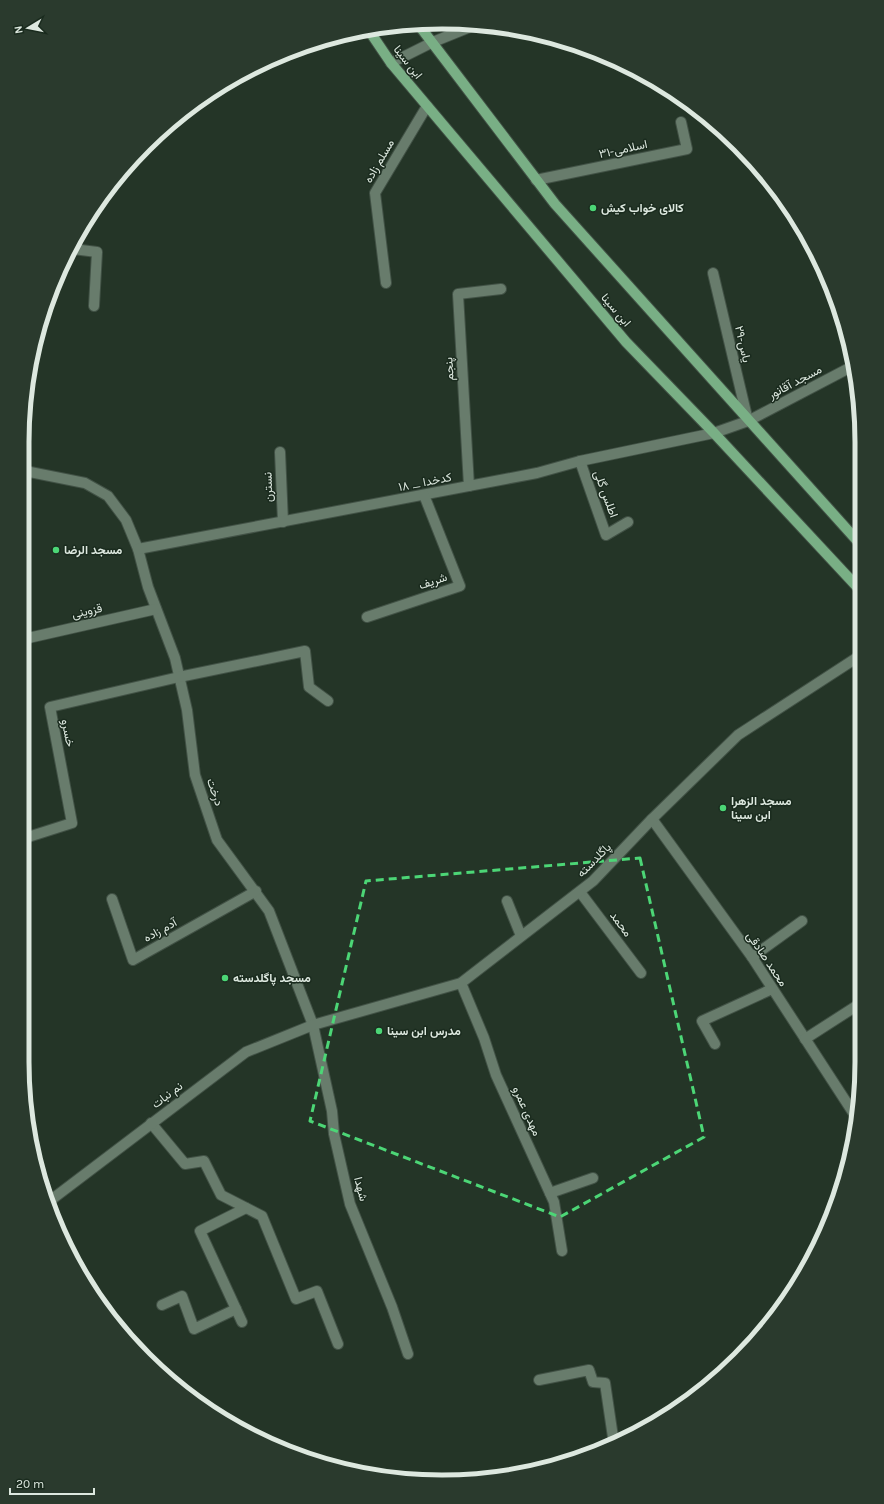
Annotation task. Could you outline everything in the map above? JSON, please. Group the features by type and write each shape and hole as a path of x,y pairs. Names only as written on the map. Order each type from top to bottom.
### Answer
{"main road":[{"name":"ابن سینا","path":"423,30 560,210 855,538"},
{"name":"ابن سینا","path":"372,35 391,63 626,342 714,433 855,585"}],"street":[{"path":"391,63 433,42 463,30"},
{"name":"مسلم زاده","path":"386,283 375,193 427,106"},
{"name":"۳۱-اسلامی","path":"536,180 687,149 681,122"},
{"path":"77,249 97,252 94,306"},
{"name":"۲۹-یاس","path":"713,273 748,421"},
{"name":"پنجم","path":"469,486 458,294 501,289"},
{"name":"مسجد آقانور","path":"714,433 748,421 848,369"},
{"name":"۱۸ _ کدخدا","path":"138,549 537,473 580,461 714,433"},
{"name":"نسترن","path":"280,452 283,522"},
{"name":"اطلس گلی","path":"580,461 606,535 628,522"},
{"name":"درخت","path":"29,472 85,483 108,496 126,520 138,549 148,587 175,658 186,710 195,774 217,840 270,911 313,1025"},
{"name":"شریف","path":"367,618 460,586 424,495"},
{"name":"قزوینی","path":"29,638 156,609"},
{"path":"179,676 305,651 309,687 328,701"},
{"name":"پاگلدسته","path":"313,1025 461,983 593,881 652,819 738,735 855,660"},
{"name":"خسرو","path":"29,836 72,823 50,707 179,676"},
{"name":"محمد صادقی","path":"652,819 752,957 852,1110"},
{"name":"آدم زاده","path":"112,899 133,960 256,891"},
{"name":"محمد","path":"580,892 641,973"},
{"path":"507,901 521,936"},
{"path":"752,957 802,920"},
{"name":"مهدی عمرو","path":"461,983 484,1038 496,1075 554,1202 562,1251"},
{"path":"714,1044 702,1020 772,989"},
{"path":"805,1039 855,1007"},
{"name":"نم نبات","path":"52,1199 246,1052 313,1025"},
{"name":"شهدا","path":"313,1025 332,1110 334,1134 350,1204 392,1307 408,1354"},
{"path":"151,1123 185,1164 204,1161 221,1195 262,1216 296,1299 317,1290 338,1344"},
{"path":"550,1193 593,1178"},
{"path":"242,1322 200,1231 246,1208"},
{"path":"162,1305 182,1296 194,1328 236,1309"},
{"path":"539,1380 589,1370 593,1382 605,1383 613,1438"}],"highlighted area":[{"path":"640,858 704,1137 560,1217 310,1121 366,881"}],"place":[{"name":"کالای خواب کیش","path":"593,208"},
{"name":"مسجد الرضا","path":"56,550"},
{"name":"مسجد الزهرا ابن سینا","path":"723,808"},
{"name":"مسجد پاگلدسته","path":"225,978"},
{"name":"مدرس ابن سینا","path":"379,1031"}]}
